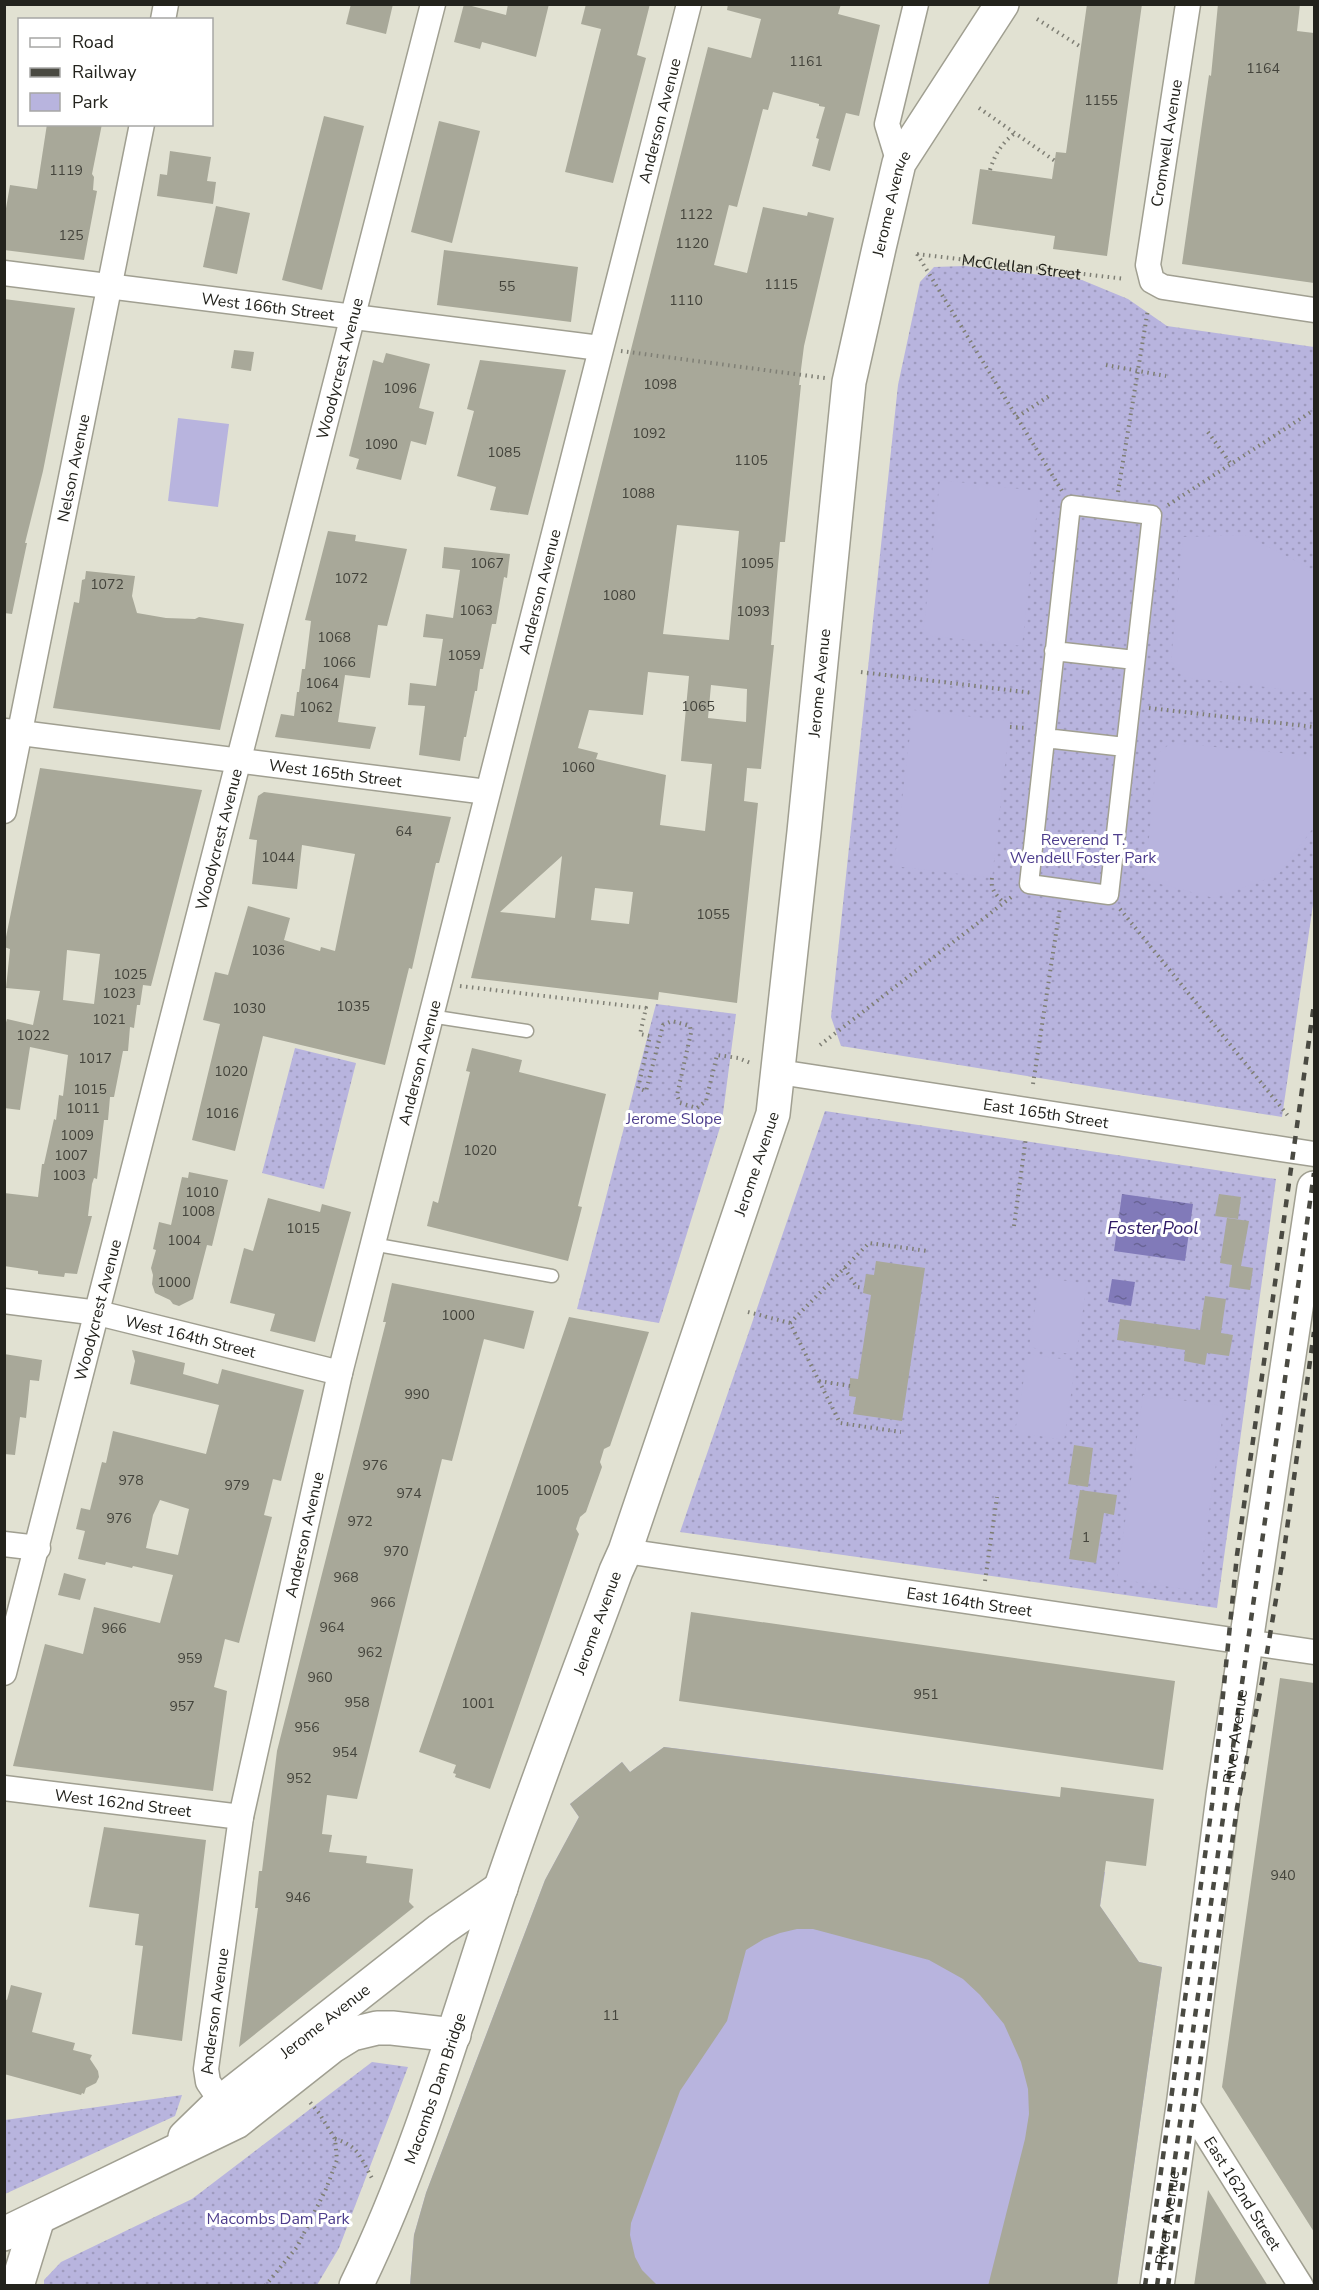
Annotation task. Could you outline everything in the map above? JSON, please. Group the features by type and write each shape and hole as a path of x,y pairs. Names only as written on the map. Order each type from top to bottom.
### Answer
{"main road":[{"name":"Jerome Avenue","path":"228,2112 440,1930 501,1888 625,1551 772,1114 849,382 899,163 1002,4"},
{"name":"River Avenue","path":"1157,2286 1223,1796 1314,1188"},
{"name":"Macombs Dam Bridge","path":"356,2286 394,2200 454,2035 501,1888"},
{"name":"Jerome Avenue","path":"4,2234 163,2158 228,2112 352,2034 376,2028 392,2028 454,2035"},
{"path":"17,2286 38,2218"}],"street":[{"name":"Woodycrest Avenue","path":"4,1673 38,1548 433,4"},
{"name":"Anderson Avenue","path":"228,2112 208,2082 206,2056 241,1817 340,1373 689,4"},
{"path":"899,163 887,124 916,4"},
{"name":"Cromwell Avenue","path":"1188,4 1148,265 1152,281 1163,287 1314,310"},
{"name":"Nelson Avenue","path":"4,811 12,732 142,126"},
{"name":"West 166th Street","path":"4,273 353,319 600,348"},
{"path":"1071,505 1115,510 1152,515 1108,895 1029,884 1071,505"},
{"path":"1054,651 1135,660"},
{"name":"West 165th Street","path":"12,732 487,792"},
{"path":"1045,738 1125,747"},
{"name":"East 165th Street","path":"778,1072 1314,1154"},
{"name":"West 164th Street","path":"4,1301 98,1313 340,1373"},
{"path":"4,1544 38,1548"},
{"name":"East 164th Street","path":"625,1551 1314,1652"},
{"name":"West 162nd Street","path":"4,1788 241,1817"},
{"name":"East 162nd Street","path":"1184,2099 1301,2286"}],"lane":[{"path":"430,1016 526,1031"},
{"path":"372,1244 552,1276"}],"path":[{"path":"1037,19 1081,47"},
{"path":"979,108 1055,161"},
{"path":"990,170 995,155 1004,142 1015,134"},
{"name":"McClellan Street","path":"1017,417 917,254 1125,279"},
{"path":"1115,510 1148,309"},
{"path":"629,352 801,375"},
{"path":"1106,365 1166,376"},
{"path":"1049,396 1017,417 1071,505"},
{"path":"1152,515 1314,410"},
{"path":"1208,432 1231,464"},
{"path":"861,672 1050,695"},
{"path":"1130,705 1314,727"},
{"path":"992,878 995,895 1004,903"},
{"path":"820,1045 1029,884"},
{"path":"1034,1084 1063,889"},
{"path":"1108,895 1289,1117"},
{"path":"459,986 646,1008 640,1034 650,1036 638,1088 646,1091 663,1025 672,1022 690,1026 691,1033 677,1095 680,1103 697,1108 706,1101 717,1055 738,1058 778,1072"},
{"path":"1014,1226 1026,1137"},
{"path":"790,1323 869,1243 928,1251"},
{"path":"844,1268 857,1287 864,1288"},
{"path":"748,1312 790,1323 840,1423 901,1432"},
{"path":"819,1382 850,1386"},
{"path":"985,1582 998,1497"},
{"path":"265,2286 297,2247 326,2189 337,2160 335,2139 319,2113 309,2102"},
{"path":"335,2139 348,2143 361,2156 374,2182"}],"green space":[{"name":"Reverend T. Wendell Foster Park","path":"965,266 1082,280 1128,299 1167,326 1314,347 1314,898 1282,1117 841,1046 831,1017 898,385 920,282 934,267"},
{"path":"178,418 229,424 218,507 168,501"},
{"path":"940,480 1039,491 1022,646 923,635"},
{"path":"1245,535 1308,567 1314,577 1314,693 1183,677 1171,661 1183,537"},
{"path":"913,710 1010,721 992,878 894,866"},
{"path":"1171,743 1314,756 1314,827 1278,875 1214,898 1145,880 1157,754"},
{"name":"Jerome Slope","path":"656,1004 736,1014 722,1121 659,1323 577,1309"},
{"path":"295,1048 356,1063 324,1189 262,1173"},
{"path":"825,1111 1276,1179 1217,1608 680,1532"},
{"path":"1040,1277 1087,1284 1076,1355 1029,1347"},
{"path":"1028,1354 1076,1361 1064,1440 1015,1432"},
{"path":"1143,1395 1224,1406 1198,1591 1117,1579"},
{"path":"664,1747 1030,1793 1020,1860 1105,1872 1100,1906 1139,1962 1162,1967 1117,2285 410,2286 414,2235 426,2193 545,1880 579,1817 570,1804 622,1762 630,1772"},
{"name":"Macombs Dam Park","path":"372,2062 408,2067 339,2248 317,2285 44,2285 44,2280 61,2262 192,2199"},
{"path":"182,2095 175,2116 5,2194 5,2120"}],"water":[{"name":"Foster Pool","path":"1122,1194 1193,1204 1185,1261 1114,1251"},
{"path":"1112,1279 1135,1282 1131,1306 1108,1302"}],"building":[{"path":"351,4 393,4 386,34 346,24"},
{"path":"464,4 506,15 508,4 549,4 536,57 482,42 480,49 454,42"},
{"path":"586,4 650,4 637,55 646,58 613,183 565,172 601,29 581,24"},
{"path":"728,4 841,4 838,14 880,25 859,116 846,113 830,171 812,166 819,139 816,138 825,107 773,92 768,110 763,109 737,207 729,205 714,265 747,273 763,207 807,216 808,212 834,218 804,346 785,542 780,542 771,645 774,645 761,769 747,768 744,801 758,803 737,1003 659,992 658,1000 471,978 708,47 751,58 761,19 727,10","holes":["677,525 739,531 729,640 663,634","648,672 689,676 681,761 712,764 705,831 660,825 666,775 596,759 598,753 578,748 589,710 643,715","711,685 747,689 746,722 708,718","562,856 555,918 500,912","595,888 633,892 629,924 591,920"]},
{"path":"1087,4 1142,4 1107,256 1053,249 1055,236 972,224 980,169 1052,179 1056,152 1066,153"},
{"path":"1218,4 1300,4 1297,31 1314,33 1314,283 1182,264 1209,75 1211,76"},
{"path":"324,116 364,126 322,290 282,280"},
{"path":"439,121 480,131 452,243 411,232"},
{"path":"47,126 102,126 92,174 94,177 93,190 97,191 84,260 4,250 4,220 10,185 37,189"},
{"path":"170,151 211,157 207,181 216,182 213,204 157,196 160,174 167,175"},
{"path":"216,206 250,213 237,274 203,267"},
{"path":"444,250 578,267 571,322 437,305"},
{"path":"4,299 75,308 12,614 4,613"},
{"path":"234,350 254,352 251,371 231,368"},
{"path":"386,353 430,364 419,408 434,412 426,445 411,441 401,480 356,469 359,459 349,456 373,360 383,363"},
{"path":"480,360 566,370 528,515 490,510 496,487 457,476 474,411 467,409"},
{"path":"328,531 356,535 355,541 407,549 387,626 378,625 370,678 345,675 338,722 376,727 370,749 275,737 281,714 294,716 302,669 305,669 311,621 305,620"},
{"path":"444,547 510,554 496,624 492,624 483,669 480,669 460,761 419,755 425,706 408,705 410,683 436,686 443,639 423,637 426,614 453,618 460,570 442,568"},
{"path":"86,571 135,576 132,596 137,613 166,618 195,619 199,617 244,624 220,730 53,708 74,602 79,603 82,580 85,579"},
{"path":"40,768 202,790 151,986 143,985 134,1028 130,1027 128,1051 123,1051 114,1097 110,1097 108,1120 104,1120 97,1179 94,1178 92,1184 88,1216 92,1216 77,1274 65,1273 64,1277 4,1266 4,1193 38,1197 42,1164 44,1164 54,1119 56,1120 59,1095 63,1096 68,1055 30,1047 20,1110 4,1108 4,1029 7,1019 33,1025 40,991 6,988 10,949 4,947","holes":["67,950 100,954 94,1004 63,1000"]},
{"path":"264,792 451,817 439,863 436,863 412,969 409,968 385,1065 263,1036 235,1151 192,1140 220,1024 203,1020 215,972 228,975 248,906 290,918 284,940 320,951 321,947 335,951 355,854 302,845 297,889 252,884 257,840 249,839 258,796"},
{"path":"472,1048 522,1060 519,1072 606,1094 578,1206 582,1207 568,1261 427,1226 433,1201 438,1203 470,1072 466,1071"},
{"path":"189,1172 228,1180 212,1246 207,1245 193,1299 179,1306 155,1293 151,1268 156,1250 153,1249 159,1222 171,1225 182,1177 188,1178"},
{"path":"1219,1194 1241,1197 1238,1219 1215,1216"},
{"path":"268,1198 320,1212 322,1204 351,1212 315,1342 270,1331 275,1314 230,1303 244,1248 253,1251"},
{"path":"1227,1218 1249,1221 1241,1266 1253,1268 1250,1290 1229,1287 1232,1265 1220,1263"},
{"path":"876,1261 925,1268 902,1421 853,1414 856,1397 849,1396 850,1378 858,1379 871,1295 863,1293 866,1274 874,1275"},
{"path":"392,1283 534,1311 524,1349 484,1339 452,1461 442,1459 357,1799 327,1795 322,1834 332,1835 329,1852 367,1856 366,1863 413,1869 409,1902 414,1907 239,2047 258,1908 255,1908 259,1871 262,1871 277,1751 386,1322 383,1322"},
{"path":"1205,1296 1226,1299 1221,1333 1233,1335 1229,1356 1207,1353 1205,1365 1184,1361 1185,1350 1117,1340 1120,1319 1200,1330"},
{"path":"569,1317 649,1332 610,1446 604,1449 600,1462 602,1467 586,1512 580,1517 576,1529 579,1534 490,1789 455,1777 456,1774 453,1773 456,1765 419,1752"},
{"path":"132,1350 185,1363 183,1374 218,1384 222,1369 304,1390 281,1481 273,1479 264,1515 272,1517 239,1643 225,1639 214,1687 227,1691 213,1791 13,1766 45,1644 83,1654 94,1607 160,1623 173,1575 133,1566 132,1568 106,1562 105,1565 78,1559 85,1531 76,1529 81,1508 90,1510 102,1462 106,1463 113,1431 206,1454 219,1405 130,1384 135,1361","holes":["160,1500 189,1509 178,1555 146,1548 153,1515"]},
{"path":"4,1354 42,1360 39,1381 30,1380 26,1418 20,1417 15,1455 4,1454"},
{"path":"1074,1445 1093,1448 1088,1487 1068,1484"},
{"path":"1080,1490 1117,1495 1114,1515 1104,1513 1096,1563 1069,1559"},
{"path":"64,1573 86,1579 80,1600 58,1595"},
{"path":"691,1612 1175,1681 1163,1770 679,1701"},
{"path":"1280,1678 1314,1683 1314,2232 1222,2087"},
{"path":"664,1747 1060,1797 1061,1787 1154,1799 1146,1866 1106,1861 1100,1906 1139,1962 1162,1967 1117,2286 988,2286 1025,2139 1029,2114 1028,2089 1021,2062 1004,2024 963,1979 929,1960 813,1929 797,1929 764,1939 746,1950 727,2021 680,2091 631,2223 630,2235 635,2257 642,2270 658,2286 410,2286 414,2235 426,2193 545,1880 579,1817 570,1804 622,1762 630,1772"},
{"path":"104,1827 206,1840 182,2041 132,2034 143,1946 135,1945 139,1914 89,1907"},
{"path":"11,1985 42,1993 32,2032 75,2043 73,2050 92,2055 90,2059 99,2077 96,2083 86,2088 84,2094 4,2074 4,1999 7,2000"},
{"path":"1208,2190 1268,2286 1194,2286"}],"railway":[{"path":"1145,2286 1212,1805 1237,1555 1314,1004"},
{"path":"1157,2286 1314,1173"},
{"path":"1168,2286 1237,1808 1283,1558 1314,1332"}]}
